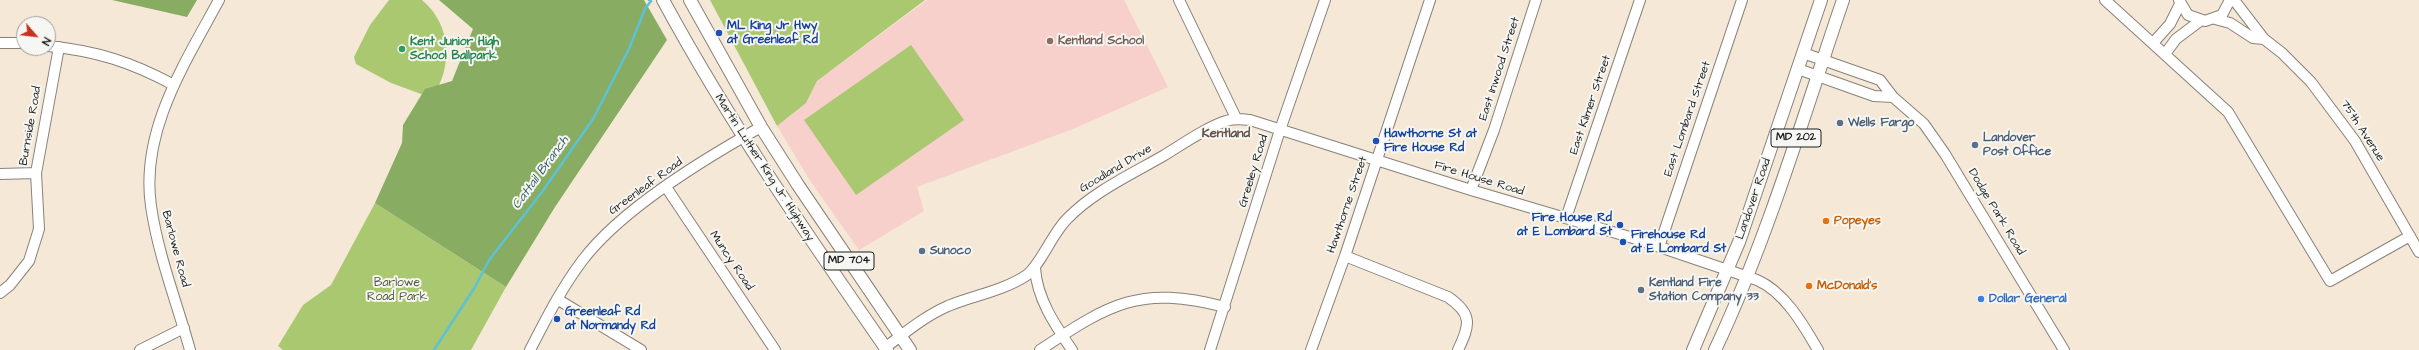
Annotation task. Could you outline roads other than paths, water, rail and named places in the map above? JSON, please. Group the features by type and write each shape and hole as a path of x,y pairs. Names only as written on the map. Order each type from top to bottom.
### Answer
{"main road":[{"name":"Martin Luther King Jr. Highway","path":"663,0 706,77 822,259 886,349"},
{"name":"Martin Luther King Jr. Highway","path":"690,0 761,127 798,185 910,350"},
{"name":"Landover Road","path":"1693,350 1729,269 1821,0"},
{"name":"Landover Road","path":"1715,350 1748,276 1843,0"}],"street":[{"name":"Barlowe Road","path":"190,350 156,234 151,206 149,178 151,154 157,130 174,84 219,0"},
{"path":"1180,0 1236,118"},
{"name":"Greeley Road","path":"1210,350 1225,307 1280,130 1325,0"},
{"name":"Hawthorne Street","path":"1311,350 1345,256 1430,0"},
{"name":"East Inwood Street","path":"1471,190 1494,130 1536,0"},
{"name":"East Kilmer Street","path":"1566,218 1640,0"},
{"name":"East Lombard Street","path":"1659,247 1742,0"},
{"path":"2105,0 2228,112 2330,281 2410,236"},
{"path":"2165,54 2176,39 2200,21 2215,19 2227,9 2230,0"},
{"name":"75th Avenue","path":"2234,0 2264,39 2282,53 2312,82 2333,108 2355,141 2419,252"},
{"path":"2153,43 2170,24 2180,2"},
{"path":"2180,2 2188,15 2200,21"},
{"name":"75th Avenue","path":"2215,19 2230,23 2253,38 2264,39"},
{"path":"0,43 16,43"},
{"path":"58,47 109,56 139,66 174,84"},
{"name":"Burnside Road","path":"0,292 23,272 30,261 39,229 36,173 58,47"},
{"name":"Dodge Park Road","path":"1803,53 1880,80 1893,98 1918,117 1938,142 2064,350"},
{"path":"1798,69 1874,96 1893,98"},
{"name":"Fire House Road","path":"1236,118 1250,120 1748,276 1762,282 1783,300 1818,350"},
{"name":"Goodland Drive","path":"1035,268 1047,245 1066,220 1089,199 1202,132 1236,118"},
{"name":"Greenleaf Road","path":"530,350 557,299 583,260 600,240 640,205 744,136 761,127"},
{"path":"0,174 36,173"},
{"name":"Muncy Road","path":"666,187 775,350"},
{"path":"1345,256 1441,294 1458,304 1464,311 1468,323 1458,350"},
{"path":"886,349 918,322 948,306 1003,288 1035,268 1038,285 1045,307 1072,350"},
{"path":"1040,350 1107,310 1127,301 1150,297 1185,298 1225,307"},
{"path":"557,299 641,350"},
{"path":"140,350 184,328"}],"waterway":[{"name":"Cattail Branch","path":"434,350 475,287 489,260 542,192 593,119 628,51 645,9 651,1 649,0"}],"place":[{"name":"ML King Jr Hwy at Greenleaf Rd","path":"719,33"},
{"name":"Kentland School","path":"1050,41"},
{"name":"Kent Junior High School Ballpark","path":"402,49"},
{"name":"Wells Fargo","path":"1840,123"},
{"name":"Hawthorne St at Fire House Rd","path":"1376,141"},
{"name":"Landover Post Office","path":"1975,145"},
{"name":"Popeyes","path":"1826,221"},
{"name":"Fire House Rd at E Lombard St","path":"1620,225"},
{"name":"Firehouse Rd at E Lombard St","path":"1623,242"},
{"name":"Sunoco","path":"922,251"},
{"name":"McDonald's","path":"1809,286"},
{"name":"Kentland Fire Station Company 33","path":"1641,290"},
{"name":"Dollar General","path":"1981,299"},
{"name":"Greenleaf Rd at Normandy Rd","path":"557,319"}],"district":[{"name":"Kentland","path":"1226,134"}],"park label":[{"name":"Barlowe Road Park","path":"397,290"}]}
